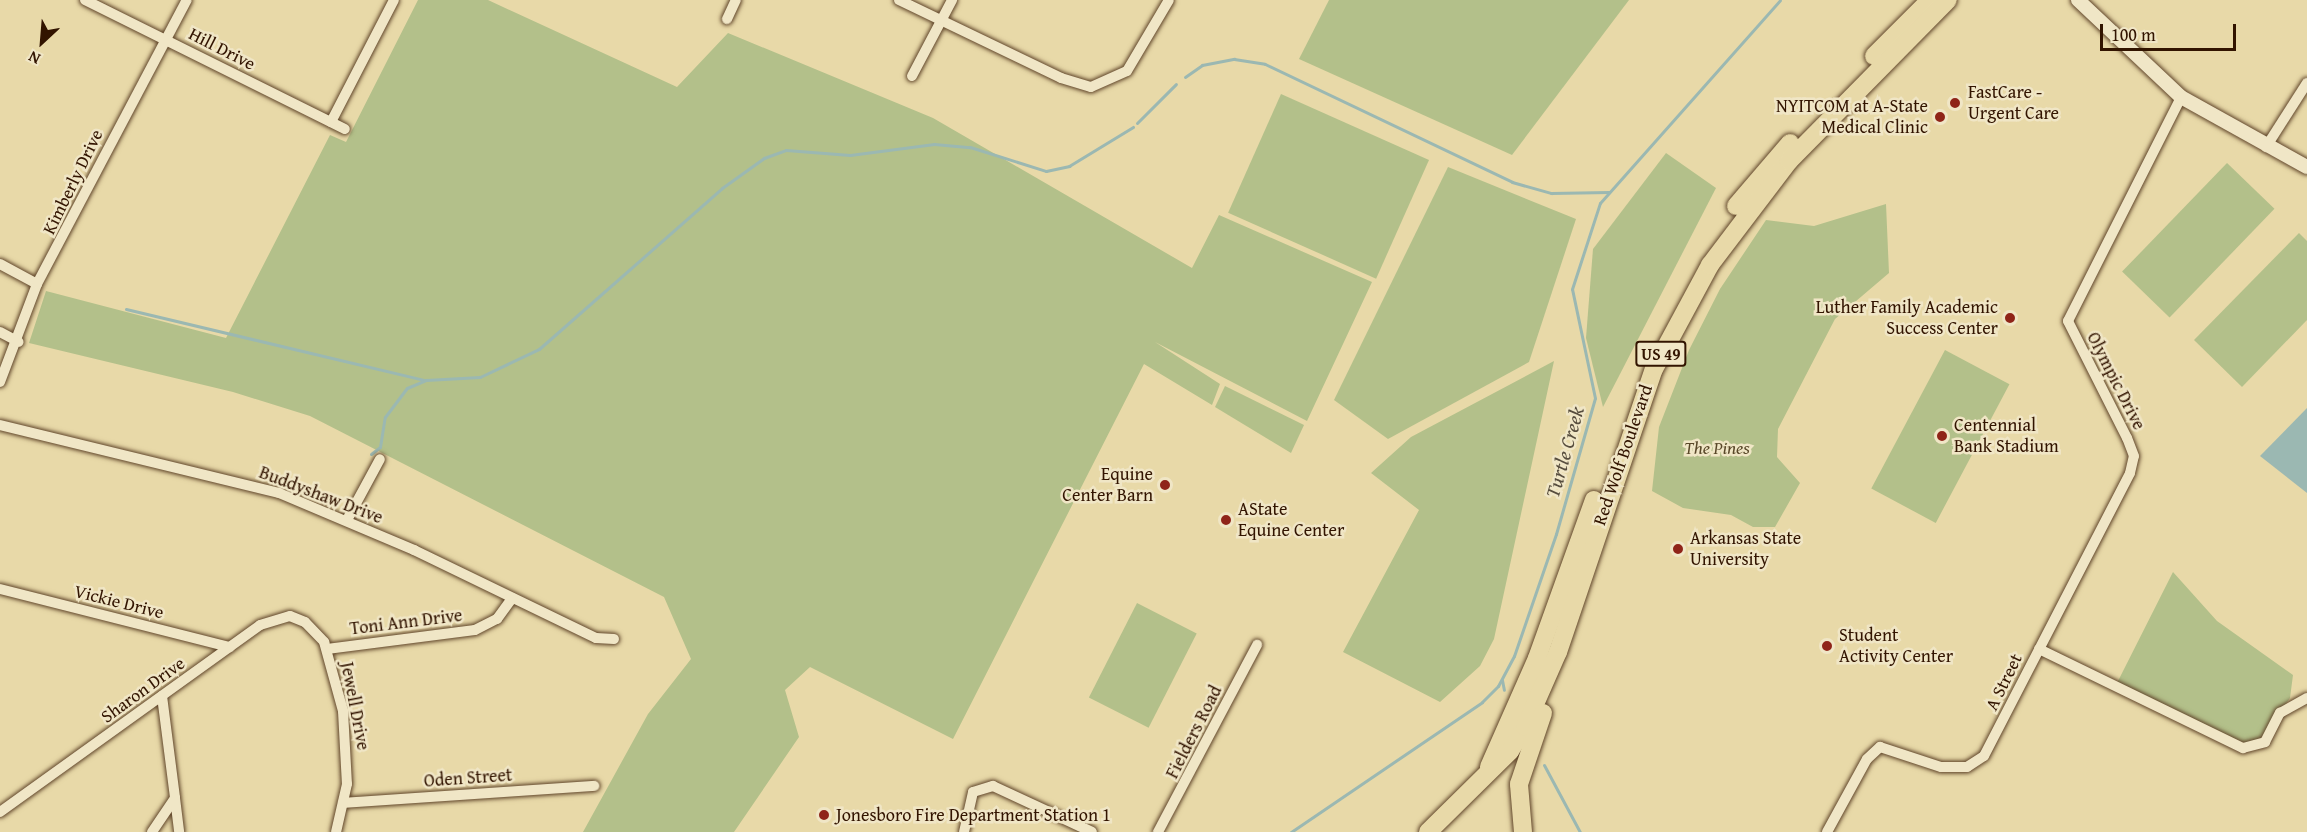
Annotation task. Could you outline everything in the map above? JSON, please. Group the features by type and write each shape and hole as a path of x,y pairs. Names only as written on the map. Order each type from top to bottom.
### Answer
{"highway":[{"name":"Red Wolf Boulevard","path":"1486,774 1537,658 1634,386 1682,289 1764,169 1930,0"},
{"name":"Red Wolf Boulevard","path":"1428,832 1486,774 1525,727 1558,652 1641,403 1690,298 1728,238 1789,161 1948,0"},
{"path":"1523,832 1519,784 1555,681 1558,652"}],"street":[{"name":"Hill Drive","path":"85,0 345,129"},
{"name":"Kimberly Drive","path":"0,382 20,342 37,284 187,0"},
{"path":"331,122 394,0"},
{"path":"727,19 736,0"},
{"path":"899,0 1091,87 1127,71 1169,0"},
{"path":"912,76 952,0"},
{"path":"2078,0 2181,97 2266,147 2307,167"},
{"path":"2266,147 2307,83"},
{"name":"Olympic Drive","path":"2039,649 2134,456 2068,318 2181,97"},
{"path":"0,264 37,284"},
{"path":"0,332 20,342"},
{"name":"Buddyshaw Drive","path":"0,425 264,488 346,520 596,638 614,639"},
{"path":"346,520 380,459"},
{"name":"Vickie Drive","path":"0,588 230,647"},
{"name":"Toni Ann Drive","path":"327,649 475,630 497,619 512,598"},
{"name":"Sharon Drive","path":"0,812 274,618 290,616 310,626"},
{"name":"Jewell Drive","path":"310,626 327,649 348,750 343,803 336,832"},
{"name":"Fielders Road","path":"1158,832 1257,645"},
{"name":"A Street","path":"1827,832 1867,759 1880,747 1941,767 1967,767 1984,756 2039,649 2243,748 2265,742 2280,713 2307,698"},
{"path":"162,696 179,832"},
{"name":"Oden Street","path":"343,803 594,786"},
{"path":"964,832 973,792 993,786 1092,832"},
{"path":"152,832 175,798"}],"green space":[{"path":"418,0 488,0 677,87 728,33 933,118 1192,268 1219,215 1372,282 1307,421 1155,342 1220,384 1212,405 1144,364 953,739 810,667 785,690 799,737 734,832 583,832 648,714 691,659 664,597 310,416 233,392 29,343 46,291 226,338 330,135 346,142"},
{"path":"1329,0 1629,0 1512,155 1299,59"},
{"path":"1281,94 1429,160 1376,279 1228,213"},
{"path":"1666,153 1716,188 1603,407 1586,338 1593,249"},
{"path":"2227,163 2274,209 2170,317 2122,272"},
{"path":"1448,167 1576,219 1529,362 1388,439 1334,400"},
{"name":"The Pines","path":"1886,204 1889,273 1835,319 1778,429 1777,457 1800,483 1775,527 1753,527 1731,515 1683,508 1652,491 1659,427 1689,350 1720,289 1766,220 1814,226"},
{"path":"2299,233 2307,241 2307,320 2242,387 2194,340"},
{"name":"Centennial Bank Stadium","path":"1945,350 2009,384 1936,523 1871,489"},
{"path":"1554,361 1494,639 1480,666 1440,702 1343,652 1419,510 1371,473 1411,437"},
{"path":"1225,386 1304,425 1291,453 1215,407"},
{"path":"2173,572 2217,621 2293,675 2290,698 2260,739 2248,745 2117,683"},
{"path":"1137,603 1197,633 1149,728 1089,697"}],"water":[{"path":"2307,408 2307,493 2260,456"}],"waterway":[{"name":"Turtle Creek","path":"1291,832 1482,702 1498,686 1514,656 1556,534 1595,398 1572,289 1600,203 1780,0"},
{"path":"1185,77 1202,65 1234,59 1265,64 1512,182 1551,193 1609,192"},
{"path":"1137,123 1176,84"},
{"path":"371,454 380,447 385,417 407,388 426,380 480,377 539,349 722,188 764,158 786,150 850,155 934,144 970,147 1046,171 1069,166 1133,127"},
{"path":"126,309 424,380"},
{"name":"Turtle Creek","path":"1502,680 1504,690"},
{"path":"1544,765 1580,832"}],"place":[{"name":"FastCare - Urgent Care","path":"1955,103"},
{"name":"NYITCOM at A-State Medical Clinic","path":"1940,117"},
{"name":"Luther Family Academic Success Center","path":"2010,318"},
{"name":"Centennial Bank Stadium","path":"1942,436"},
{"name":"Equine Center Barn","path":"1165,485"},
{"name":"AState Equine Center","path":"1226,520"},
{"name":"Arkansas State University","path":"1678,549"},
{"name":"Student Activity Center","path":"1827,646"},
{"name":"Jonesboro Fire Department Station 1","path":"824,815"}]}
